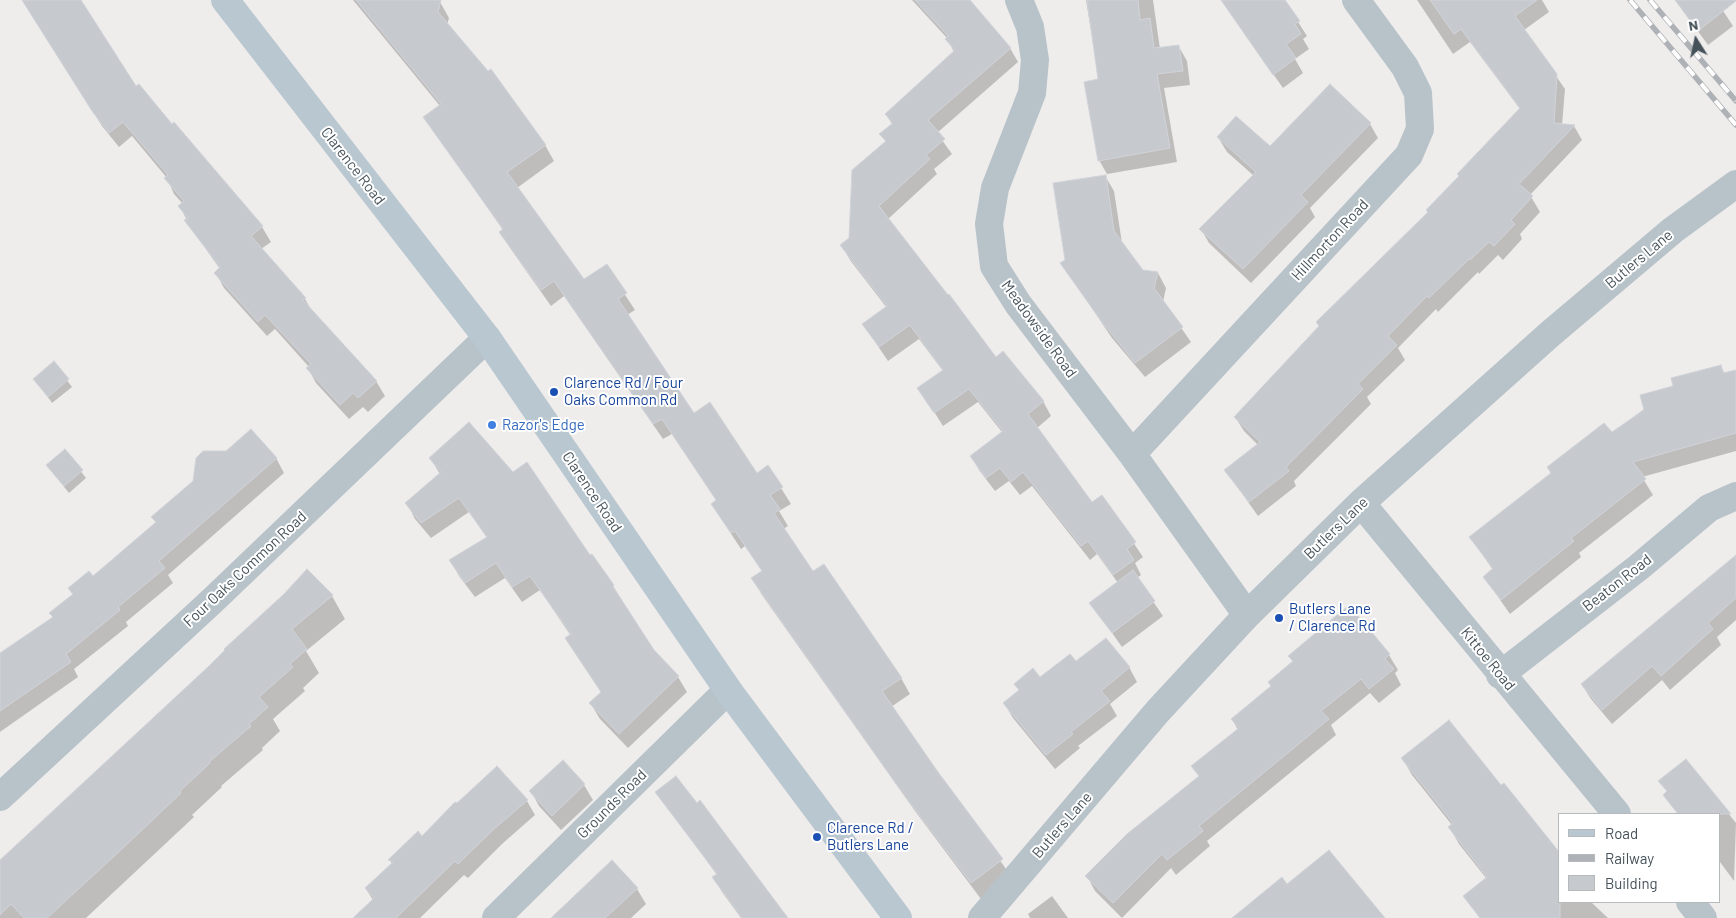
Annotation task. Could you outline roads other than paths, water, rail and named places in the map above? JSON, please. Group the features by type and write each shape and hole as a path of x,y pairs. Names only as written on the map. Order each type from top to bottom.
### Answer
{"street":[{"name":"Clarence Road","path":"224,0 487,338 728,690 898,918"},
{"name":"Meadowside Road","path":"1019,0 1032,35 1035,60 1032,93 995,188 989,224 994,266 1018,304 1132,454 1247,615"},
{"name":"Hillmorton Road","path":"1132,454 1409,155 1420,129 1418,93 1405,67 1356,0"},
{"name":"Butlers Lane","path":"982,918 1158,711 1247,615 1360,503 1558,328 1673,230 1736,184"},
{"name":"Four Oaks Common Road","path":"3,787 212,601 487,338"},
{"name":"Beaton Road","path":"1500,675 1639,567 1709,508 1736,496"},
{"name":"Kittoe Road","path":"1360,503 1615,813"},
{"name":"Grounds Road","path":"496,918 728,690"},
{"path":"1691,903 1703,918"}],"railway":[{"path":"1630,0 1736,125"},
{"path":"1650,0 1736,101"}],"place":[{"name":"Clarence Rd / Four Oaks Common Rd","path":"554,392"},
{"name":"Razor's Edge","path":"492,425"},
{"name":"Butlers Lane / Clarence Rd","path":"1279,618"},
{"name":"Clarence Rd / Butlers Lane","path":"817,837"}]}
